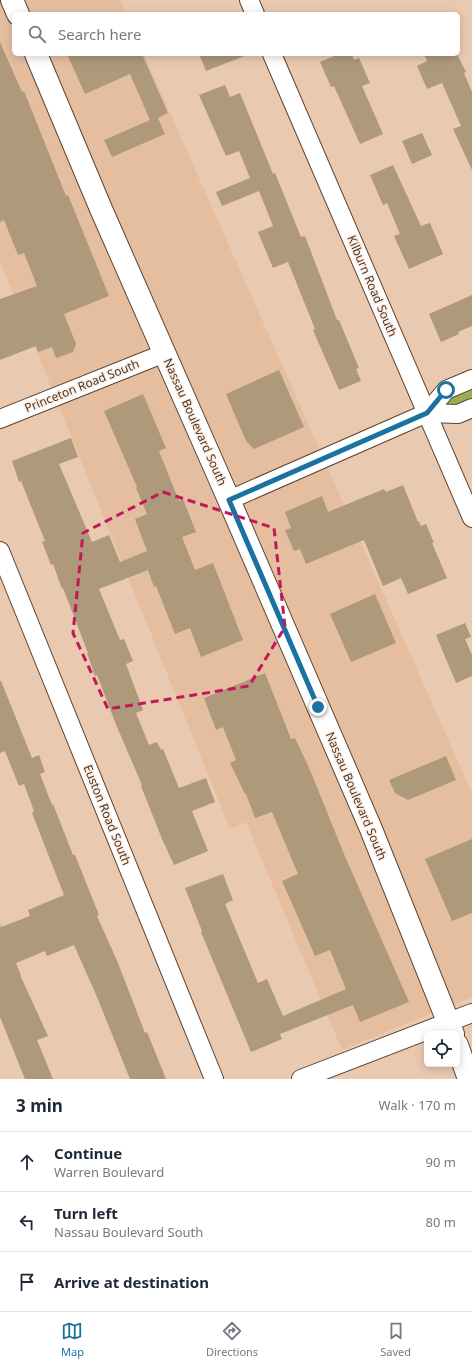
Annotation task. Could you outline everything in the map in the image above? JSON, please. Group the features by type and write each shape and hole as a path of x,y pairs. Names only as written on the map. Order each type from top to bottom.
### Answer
{"main road":[{"path":"12,0 17,12"},
{"name":"Nassau Boulevard South","path":"37,56 101,209 371,829 451,1028"},
{"path":"460,1054 469,1079"}],"street":[{"path":"249,0 254,12"},
{"name":"Kilburn Road South","path":"273,56 472,518"},
{"name":"Princeton Road South","path":"0,419 165,353"},
{"path":"427,413 446,390 472,378"},
{"path":"229,500 427,413 458,414 472,408"},
{"name":"Euston Road South","path":"0,551 214,1079"},
{"path":"301,1079 451,1028 472,1013"}],"highlighted area":[{"path":"163,492 274,528 285,627 249,686 108,709 73,633 83,533"}],"shaded area":[{"path":"0,0 120,0 126,12 12,12 12,56 145,56 472,793 472,997 342,1050 246,822 230,829 0,261"}],"green space":[{"path":"472,379 472,408 427,413"}],"building":[{"path":"0,42 22,92 24,91 66,196 68,195 109,296 64,314 76,344 73,352 56,358 52,347 38,352 36,346 0,360 0,299 37,286 24,253 18,255 4,220 0,222"},
{"path":"68,56 143,56 168,113 158,118 165,134 112,157 104,140 150,120 130,74 85,94"},
{"path":"200,56 244,56 206,71"},
{"path":"334,56 353,56 354,60 359,58 370,83 362,86 383,134 360,144 334,86 331,87 320,62"},
{"path":"425,56 458,56 466,72 464,73 472,92 472,170 453,129 461,126 442,83 427,89 417,66 427,61"},
{"path":"225,85 230,97 240,93 273,174 275,173 301,237 305,236 337,320 339,320 359,368 356,369 361,381 339,390 313,330 315,329 288,262 273,268 258,232 273,226 259,191 222,206 216,192 250,178 239,151 226,156 199,95"},
{"path":"422,133 432,155 412,164 402,141"},
{"path":"393,165 421,226 430,223 443,254 409,269 394,236 400,234 387,203 383,205 370,175"},
{"path":"472,295 472,326 441,342 429,314"},
{"path":"279,370 304,427 254,449 246,441 226,394"},
{"path":"143,394 166,448 159,451 179,501 183,499 196,532 182,537 195,570 213,563 243,640 201,657 190,628 175,634 148,570 99,589 120,640 124,639 133,661 126,664 143,710 136,713 149,745 157,742 161,750 163,749 179,788 206,778 215,802 192,811 208,851 174,865 162,839 141,786 142,785 97,675 95,676 88,653 63,588 62,589 53,564 51,565 42,542 45,541 21,481 19,482 12,461 71,438 78,457 59,464 92,542 109,535 120,562 147,551 135,519 147,514 104,411"},
{"path":"403,485 418,522 419,521 421,526 426,524 434,543 432,543 447,578 408,594 401,578 383,586 364,540 306,564 300,549 294,551 285,530 291,528 285,512 322,496 328,512 384,489 386,492"},
{"path":"375,594 396,643 351,662 330,614"},
{"path":"465,623 471,637 465,639 472,655 472,676 456,683 436,635"},
{"path":"265,673 291,739 295,738 310,770 344,854 409,1002 360,1022 353,1005 280,1034 282,1039 251,1052 201,932 202,931 185,888 223,874 233,900 225,904 258,983 267,979 283,1016 346,989 330,950 315,956 282,881 298,874 272,812 255,818 246,794 230,763 236,760 223,727 216,730 204,698"},
{"path":"0,681 32,758 39,755 45,772 40,774 52,805 53,804 73,855 75,855 99,915 97,916 118,963 145,1033 147,1032 166,1079 130,1079 74,945 47,956 45,951 16,963 48,1036 37,1040 53,1079 25,1079 0,1017 0,924 1,927 30,916 28,910 64,895 32,813 34,811 24,784 19,786 5,751 0,753"},
{"path":"446,756 456,780 408,800 395,793 389,780"},
{"path":"472,839 472,913 452,921 425,859"}],"route":[{"path":"318,707 229,500 427,413 446,390"}]}
